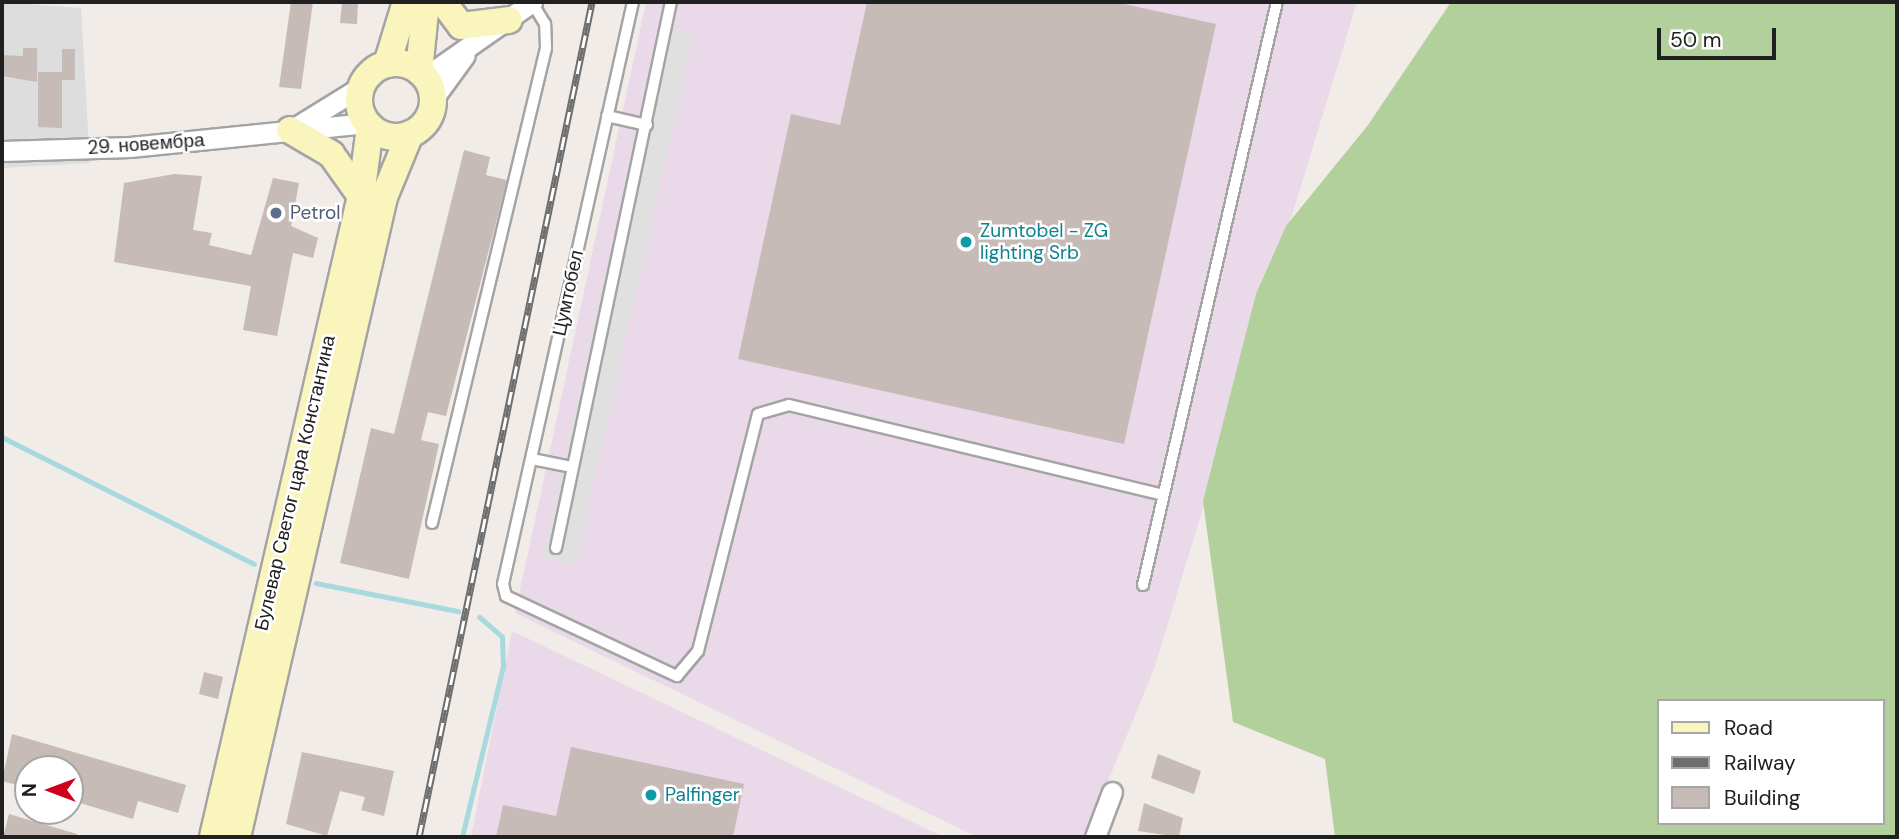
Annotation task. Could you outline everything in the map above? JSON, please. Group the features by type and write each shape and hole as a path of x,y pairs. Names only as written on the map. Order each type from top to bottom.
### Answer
{"main road":[{"path":"406,2 387,64 362,86 360,109 368,125 394,137 411,134 429,116 426,82 426,2"},
{"path":"443,2 461,26 509,20"},
{"path":"387,64 426,82"},
{"name":"Булевар Светог цара Константина","path":"213,837 361,196 368,125"},
{"path":"290,130 331,154 361,196"},
{"name":"Булевар Светог цара Константина","path":"237,837 384,197 411,134"}],"street":[{"path":"426,82 532,2"},
{"name":"29. новембра","path":"290,130 362,86"},
{"name":"29. новембра","path":"2,151 368,125"},
{"path":"1094,837 1112,792"}],"lane":[{"path":"432,523 546,48 545,24 532,2"},
{"name":"Цумтобел","path":"633,2 503,584 514,603 677,676 700,643 758,414 789,405 1160,494"},
{"path":"556,548 671,2"},
{"path":"1143,585 1160,494 1277,2"},
{"path":"607,116 647,125"},
{"path":"532,459 572,467"}],"shaded area":[{"path":"2,2 81,8 90,163 2,168"},
{"path":"646,2 1357,2 1154,669 1085,837 977,837 515,613"},
{"path":"660,28 693,36 575,566 542,558"},
{"path":"512,631 944,837 471,837"}],"green space":[{"path":"1451,2 1897,2 1897,837 1335,837 1325,759 1233,722 1203,501 1256,294 1286,226 1368,125"}],"building":[{"path":"291,2 313,2 301,89 279,87"},
{"path":"342,2 358,2 357,24 340,23"},
{"name":"Zumtobel - ZG lighting Srb","path":"867,2 1115,2 1216,24 1124,444 738,359 791,114 840,125"},
{"path":"23,48 37,48 37,82 2,76 2,55 23,56"},
{"path":"62,49 75,49 75,80 62,80 62,128 38,127 38,72 62,72"},
{"path":"464,150 490,157 486,175 507,180 446,416 428,412 421,440 439,444 409,579 340,563 371,428 394,434"},
{"path":"174,174 202,176 193,230 212,233 209,245 251,255 273,178 299,183 291,226 318,238 313,258 293,253 277,336 243,330 251,286 114,262 124,183"},
{"path":"204,672 223,677 218,699 199,694"},
{"path":"12,734 84,755 14,755 14,784 2,781"},
{"name":"Palfinger","path":"571,747 744,784 733,837 496,837 503,805 556,816"},
{"path":"302,752 394,771 384,816 361,810 365,797 340,791 327,836 286,824"},
{"path":"1158,754 1201,771 1194,794 1151,778"},
{"path":"84,755 186,785 178,813 138,801 133,819 84,804"},
{"path":"1144,803 1183,818 1179,837 1138,831"},
{"path":"9,814 14,815 14,825 46,825 77,834 77,837 3,837"}],"waterway":[{"path":"2,437 254,564"},
{"path":"316,583 458,611"},
{"path":"462,837 503,666 502,637 479,617"}],"railway":[{"path":"419,837 592,2"}],"place":[{"name":"Petrol","path":"276,213"},
{"name":"Zumtobel - ZG lighting Srb","path":"966,242"},
{"name":"Palfinger","path":"651,795"}]}
